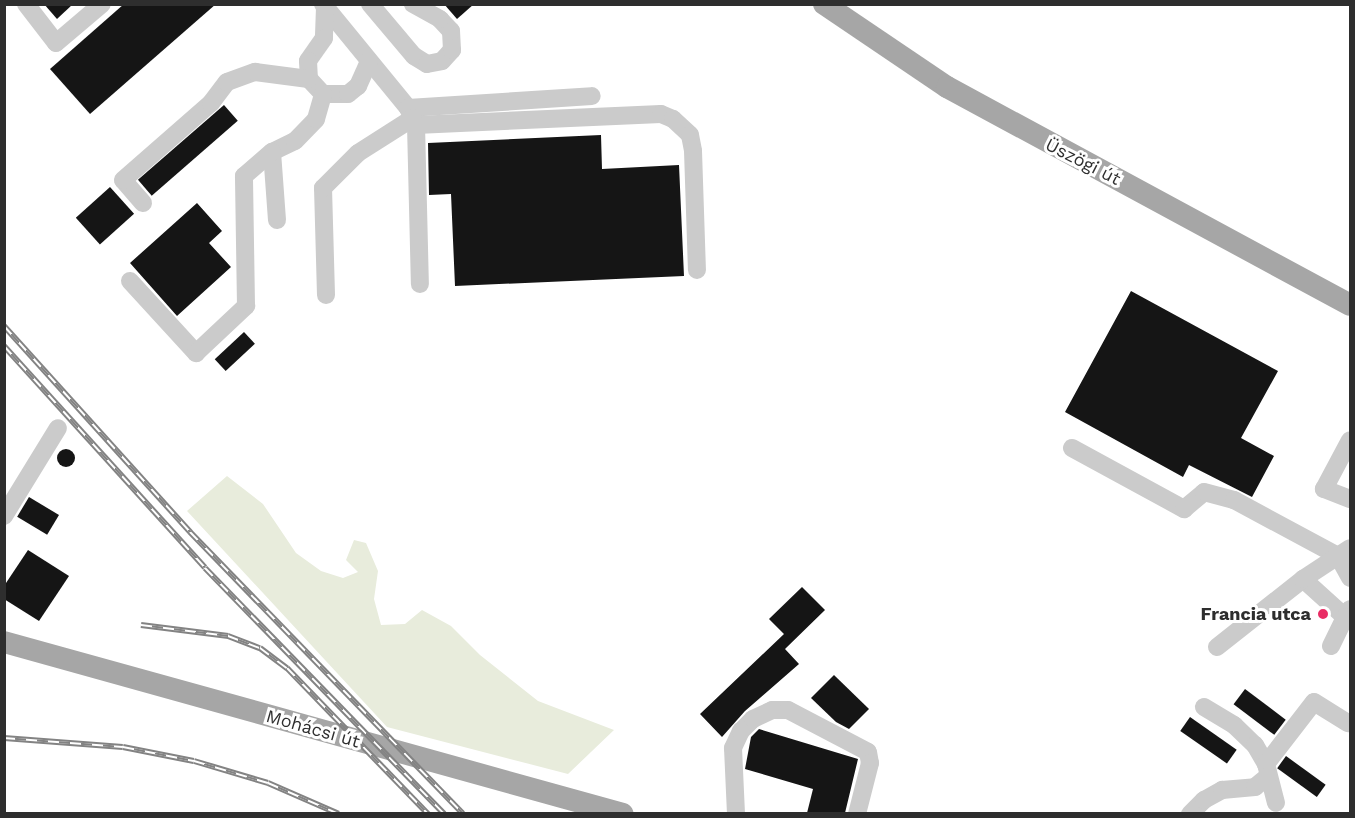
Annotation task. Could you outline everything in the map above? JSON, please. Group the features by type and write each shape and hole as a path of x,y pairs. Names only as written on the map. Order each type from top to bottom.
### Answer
{"main road":[{"name":"Üszögi út","path":"824,4 947,87 1350,305"},
{"name":"Mohácsi út","path":"4,642 622,813"}],"street":[{"path":"26,4 56,43 102,4"},
{"path":"370,4 414,56 427,64 442,61 452,50 451,31 440,19 413,4"},
{"path":"324,6 412,117 420,284"},
{"path":"309,79 308,61 324,38 324,6"},
{"path":"143,203 123,180 211,103 227,82 255,72 309,79 323,94 348,94 358,86 369,61"},
{"path":"130,281 196,354 246,306 244,176 272,152 295,141 316,119 323,94"},
{"path":"326,295 323,188 358,153 412,117 592,96"},
{"path":"412,117 662,114 673,119 690,135 693,151 697,270"},
{"path":"272,152 277,220"},
{"path":"4,516 58,428"},
{"path":"1350,440 1323,489 1350,498"},
{"path":"1072,448 1184,509 1204,492 1234,500 1344,552"},
{"path":"1344,552 1350,578"},
{"path":"1217,647 1303,579 1344,552"},
{"path":"1303,579 1348,613 1331,646"},
{"path":"1190,813 1204,800 1222,790 1255,787 1314,702 1348,723"},
{"path":"1204,707 1234,726 1255,745 1267,770 1276,803"},
{"path":"736,813 733,748 741,731 753,719 772,710 789,710 868,752 870,763 857,813"}],"green space":[{"path":"227,476 263,504 296,553 321,571 343,578 358,572 346,560 354,540 366,543 378,571 374,599 381,625 405,624 422,610 451,626 480,655 538,701 614,730 568,774 387,727 187,511"}],"building":[{"path":"44,4 73,4 57,19"},
{"path":"124,4 216,4 90,114 50,69"},
{"path":"444,4 474,4 457,19"},
{"path":"224,105 238,121 152,196 138,180"},
{"path":"601,135 602,169 679,165 684,276 455,286 451,194 429,195 428,143"},
{"path":"110,187 134,214 100,245 76,218"},
{"path":"197,203 222,231 209,243 231,267 177,316 130,263"},
{"path":"1131,291 1278,371 1241,438 1274,456 1252,497 1189,465 1183,477 1065,412"},
{"path":"244,332 255,344 226,371 215,359"},
{"path":"66,449 72,452 75,458 72,464 66,467 60,464 57,458 60,452"},
{"path":"29,497 59,515 47,535 17,517"},
{"path":"28,550 69,576 39,621 4,599 4,586"},
{"path":"802,587 825,610 785,649 799,664 745,711 722,737 700,714 784,634 769,619"},
{"path":"834,675 869,709 849,729 836,722 811,698"},
{"path":"1245,689 1286,720 1274,735 1234,704"},
{"path":"1190,717 1237,750 1227,764 1180,731"},
{"path":"759,729 858,759 845,813 807,813 813,789 745,769 751,737"},
{"path":"1286,756 1326,785 1317,797 1277,768"}],"railway":[{"path":"4,326 190,532 463,814"},
{"path":"4,346 205,568 444,814"},
{"path":"141,625 228,636 260,648 287,668 428,814"},
{"path":"4,738 123,747 194,761 268,783 339,814"}],"place":[{"name":"Francia utca","path":"1323,614"}]}
